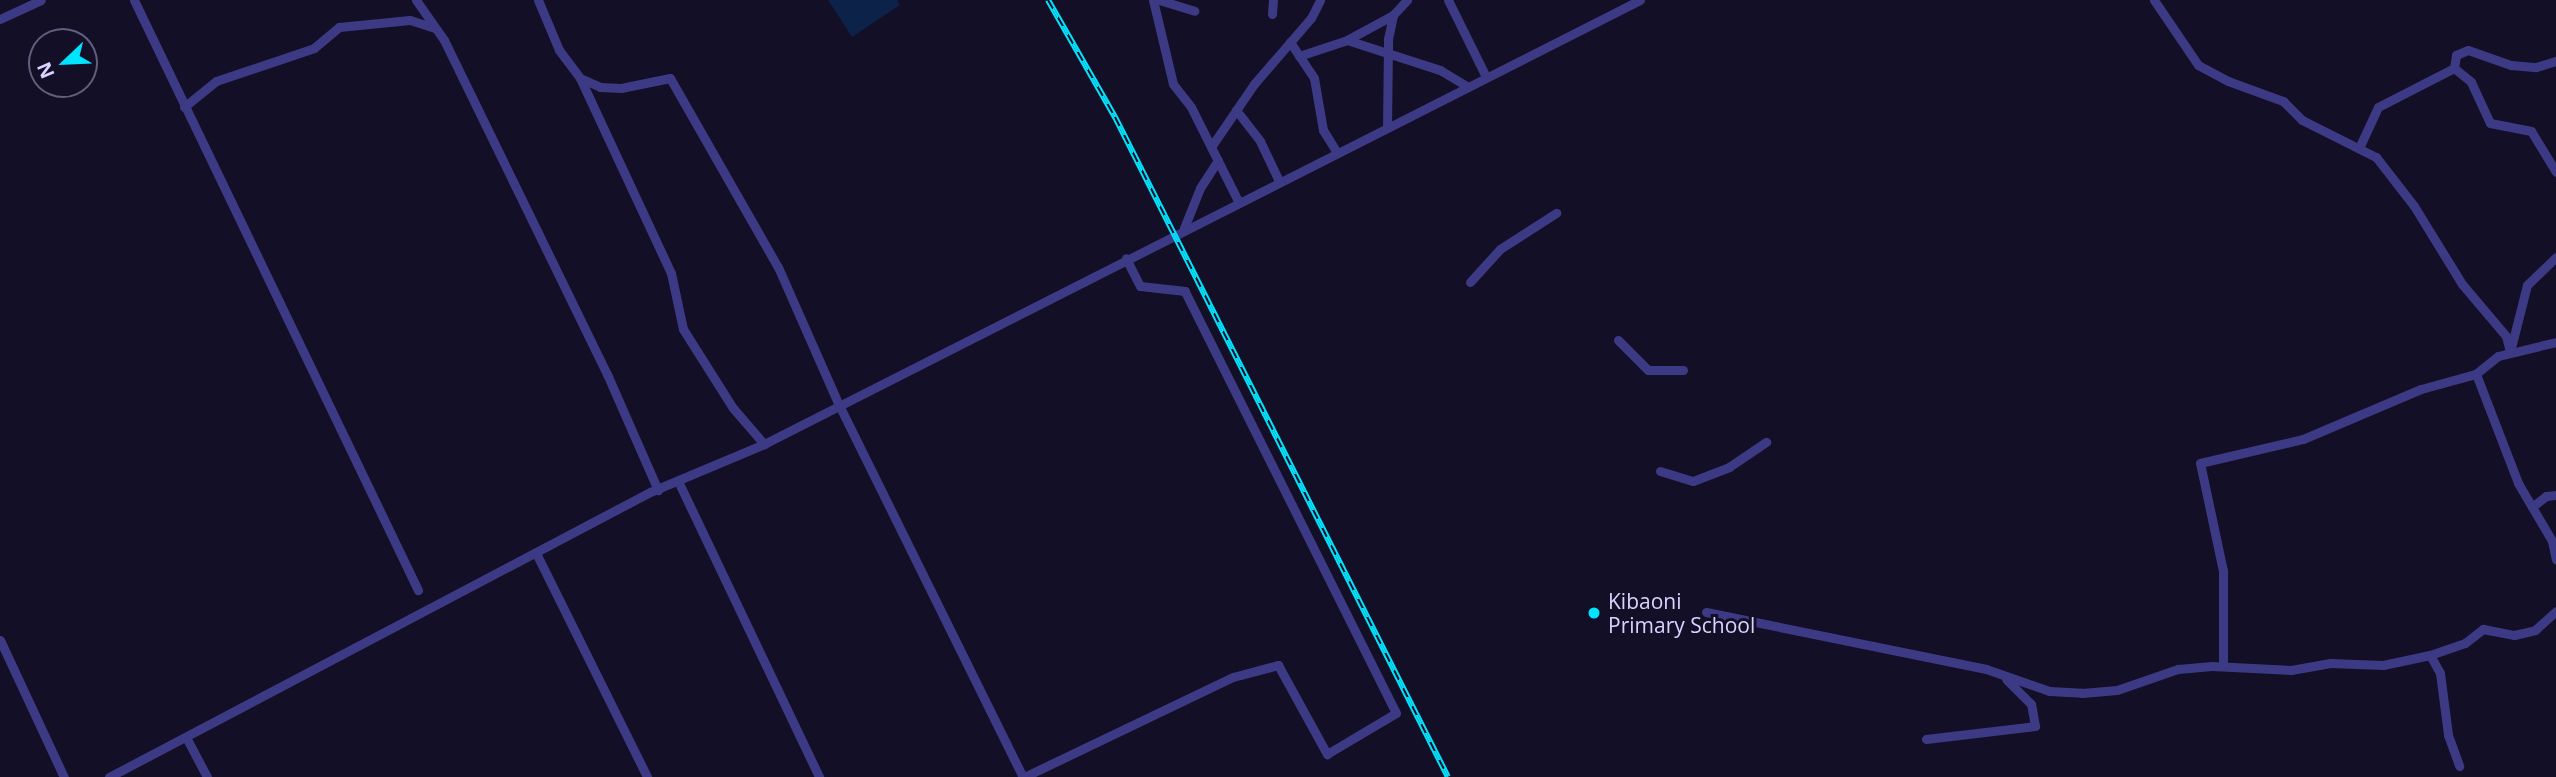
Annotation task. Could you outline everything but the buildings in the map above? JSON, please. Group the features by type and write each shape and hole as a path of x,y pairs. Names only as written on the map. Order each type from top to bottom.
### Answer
{"street":[{"path":"1,17 41,0"},
{"path":"134,0 418,590"},
{"path":"416,0 435,28 607,374 658,490"},
{"path":"538,0 559,50 580,78 671,273 683,329 733,408 764,444"},
{"path":"1153,0 1173,84 1211,147 1238,201"},
{"path":"1159,0 1194,11"},
{"path":"1272,14 1273,0"},
{"path":"1211,147 1320,0"},
{"path":"1299,57 1347,40 1393,15 1406,0"},
{"path":"1448,0 1486,78"},
{"path":"109,777 187,739 658,490 764,444 1184,228 1640,0"},
{"path":"2154,0 2198,65 2228,81 2283,101 2302,120 2376,157 2414,206 2462,284 2506,336 2510,352"},
{"path":"1387,127 1387,54 1393,15"},
{"path":"184,107 216,81 314,48 339,27 410,20 435,28"},
{"path":"1347,40 1440,70 1468,87"},
{"path":"1290,43 1314,78 1323,130 1336,152"},
{"path":"2454,68 2456,55 2468,50 2511,65 2536,67 2556,61"},
{"path":"2359,148 2378,107 2454,68"},
{"path":"2454,68 2470,82 2490,123 2530,131 2556,172"},
{"path":"580,78 600,87 621,88 670,78 778,267 839,405 1024,777 1233,677 1278,665 1327,754 1396,713 1185,291 1140,286 1126,258"},
{"path":"1236,110 1260,141 1279,181"},
{"path":"1184,228 1200,188 1218,160"},
{"path":"1470,282 1500,248 1556,212"},
{"path":"2510,352 2527,285 2556,257"},
{"path":"1618,340 1648,370 1683,370"},
{"path":"2222,666 2223,571 2200,463 2303,439 2421,389 2476,374 2510,352 2556,342"},
{"path":"2476,374 2532,507 2552,541 2556,560"},
{"path":"1660,471 1693,481 1729,467 1766,442"},
{"path":"678,481 819,777"},
{"path":"2532,507 2546,496 2556,495"},
{"path":"536,553 647,777"},
{"path":"1706,612 2002,676 2049,691 2082,693 2117,690 2178,669 2222,666 2291,670 2330,663 2383,665 2430,655 2465,643 2483,629 2514,635 2535,630 2556,611"},
{"path":"0,640 64,777"},
{"path":"2430,655 2440,673 2448,735 2459,766"},
{"path":"1926,739 2035,726 2031,704 2002,676"},
{"path":"187,739 206,777"}],"water":[{"path":"828,0 897,0 900,5 852,37"}],"railway":[{"path":"1048,0 1115,117 1448,777"}],"place":[{"name":"Kibaoni Primary School","path":"1594,613"}]}
